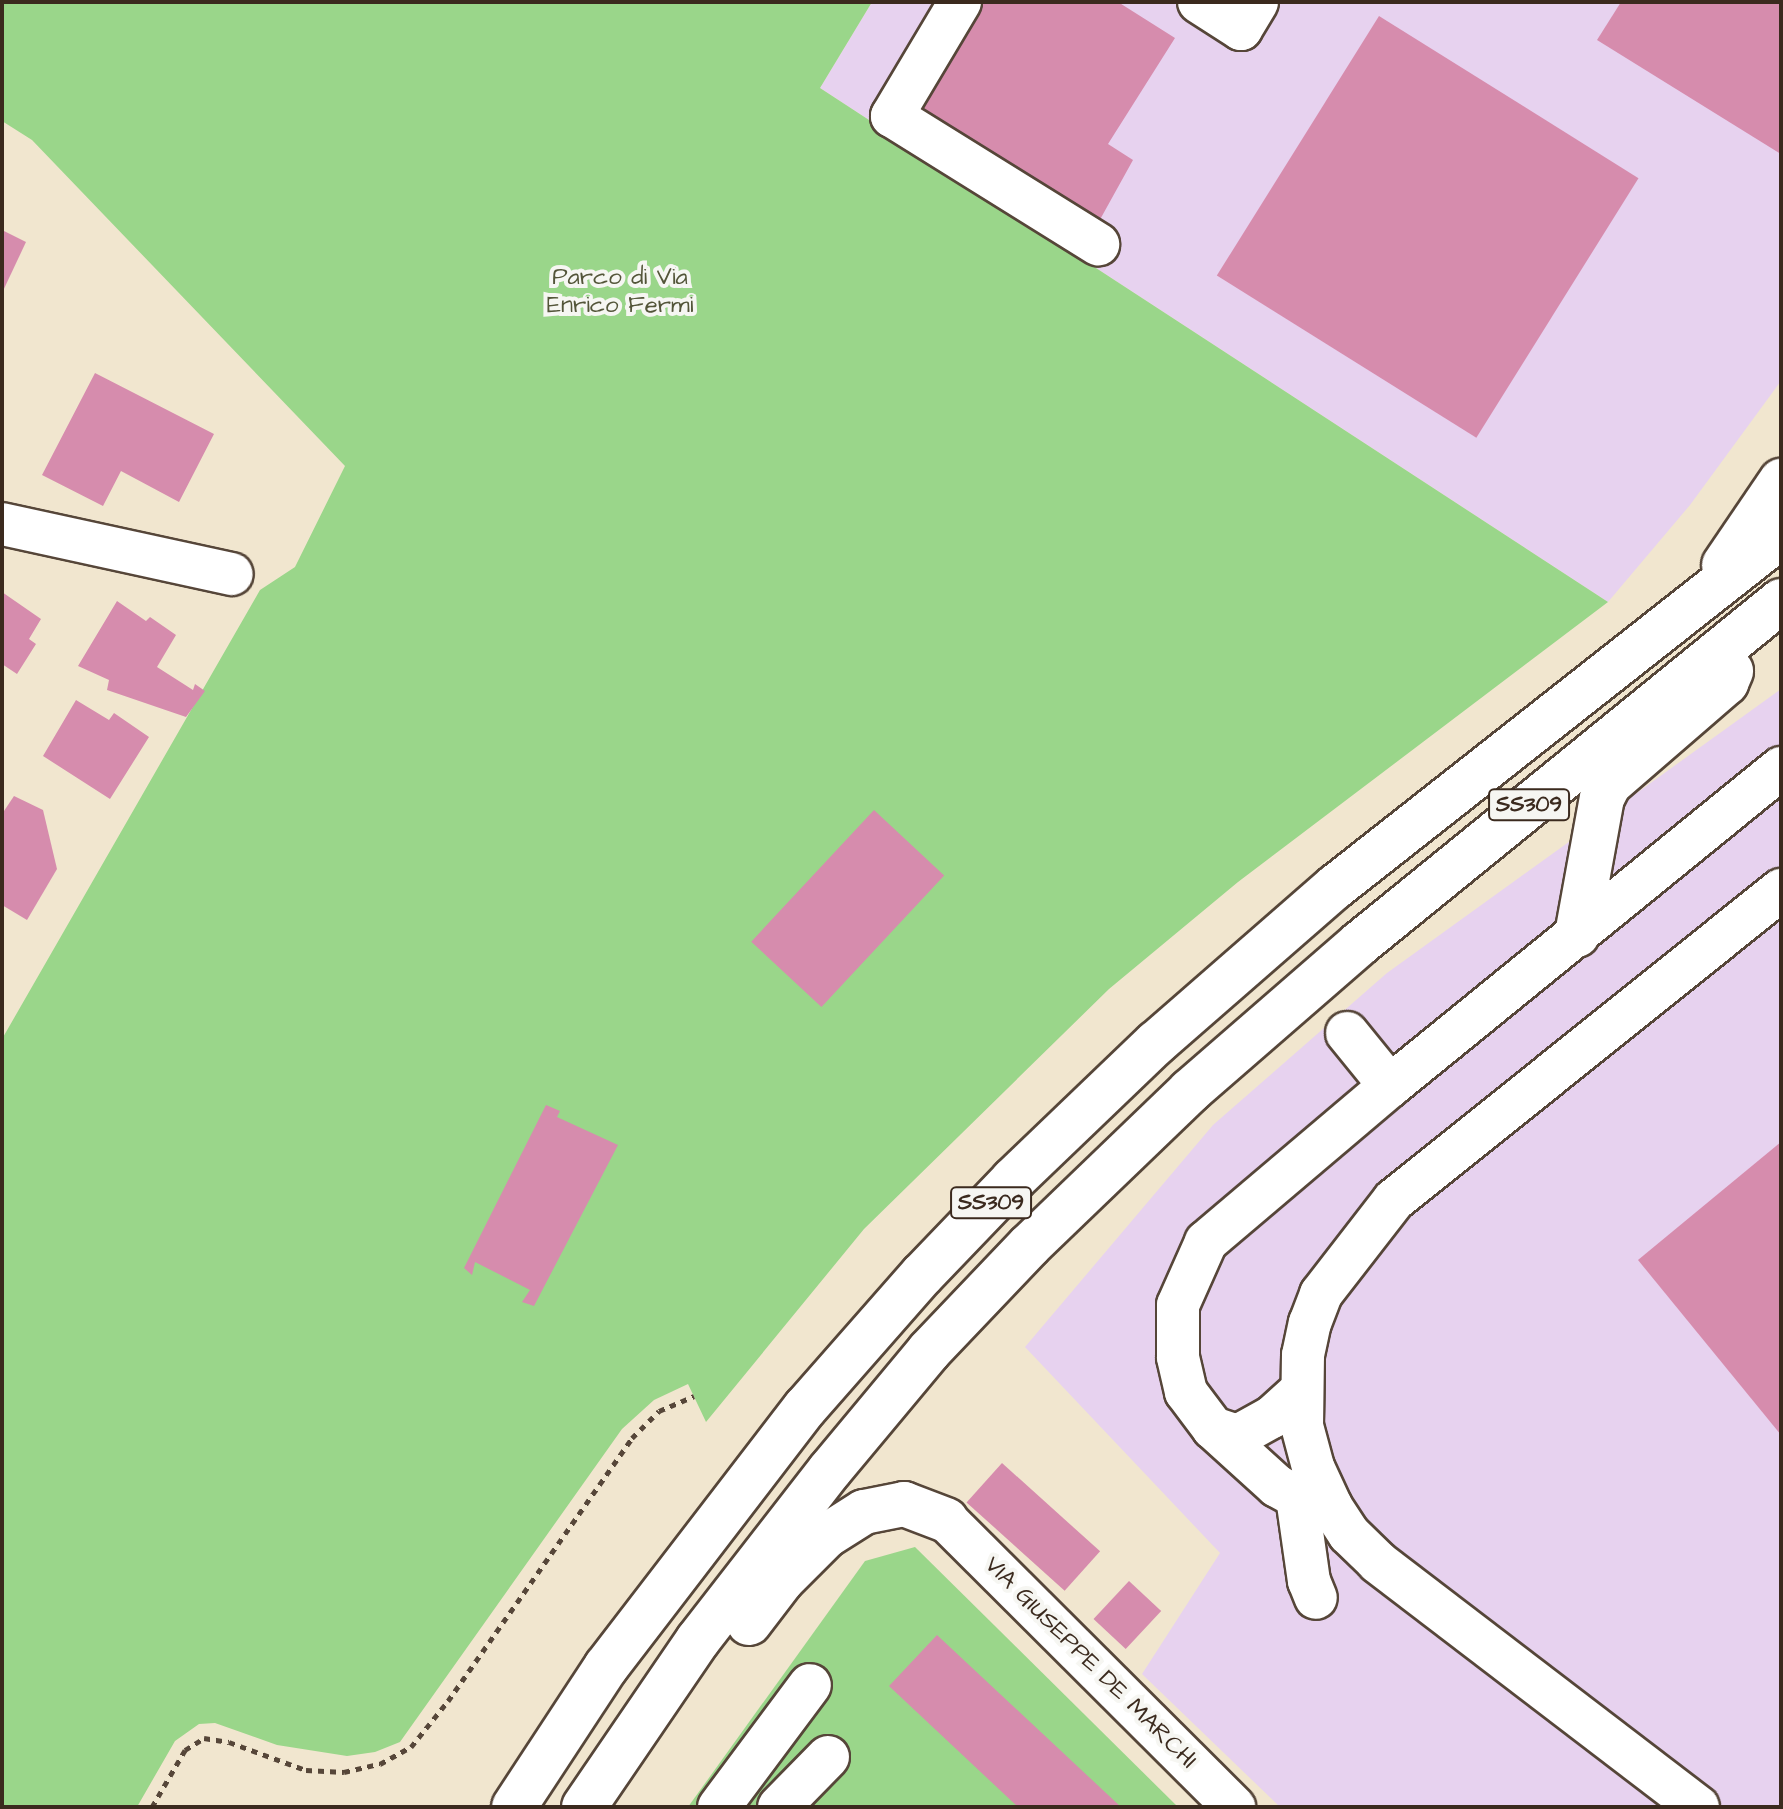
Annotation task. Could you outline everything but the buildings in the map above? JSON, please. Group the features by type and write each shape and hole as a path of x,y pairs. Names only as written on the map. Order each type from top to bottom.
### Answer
{"main road":[{"path":"1698,605 1781,481"},
{"name":"SS309","path":"514,1807 606,1667 805,1408 922,1275 1013,1180 1156,1043 1335,887 1559,708 1698,605 1781,536"},
{"path":"1577,935 1602,798 1609,784 1726,683 1766,613"},
{"name":"SS309","path":"584,1807 698,1640 830,1470 929,1351 1030,1245 1190,1091 1359,944 1766,613"},
{"path":"625,1746 743,1629 782,1580 826,1536 864,1512 904,1504 946,1520"}],"street":[{"path":"960,2 892,116 1098,244"},
{"path":"1199,2 1241,29 1257,2"},
{"path":"2,524 232,574"},
{"path":"1698,1807 1378,1562 1314,1502 1277,1486 1213,1428 1186,1392 1178,1357 1176,1324 1183,1288 1206,1242 1390,1086 1781,768"},
{"path":"1316,1598 1309,1581 1313,1467 1302,1426 1301,1391 1310,1323 1321,1294 1394,1200 1781,890"},
{"path":"1347,1033 1390,1086"},
{"path":"1213,1428 1235,1435 1243,1433 1280,1412 1301,1391"},
{"name":"VIA GIUSEPPE DE MARCHI","path":"946,1520 1234,1807"},
{"path":"719,1807 810,1685"},
{"path":"779,1807 828,1757"}],"path":[{"path":"152,1807 185,1750 204,1738 229,1742 306,1770 331,1772 380,1764 411,1747 456,1689 632,1438 659,1411 694,1396"}],"shaded area":[{"path":"872,2 1781,2 1781,381 1690,505 1608,602 820,88"},
{"path":"1781,689 1781,1807 1280,1807 1142,1674 1220,1553 1025,1347 1213,1125 1387,973"}],"green space":[{"name":"Parco di Via Enrico Fermi","path":"2,2 872,2 820,88 1608,602 1238,882 1109,989 864,1229 706,1422 688,1384 654,1400 622,1429 400,1742 375,1752 347,1756 277,1745 215,1723 199,1724 175,1741 137,1807 2,1807 2,1039 260,590 295,567 345,466 32,140 2,121"},
{"path":"915,1547 1178,1807 688,1807 865,1561"}]}
